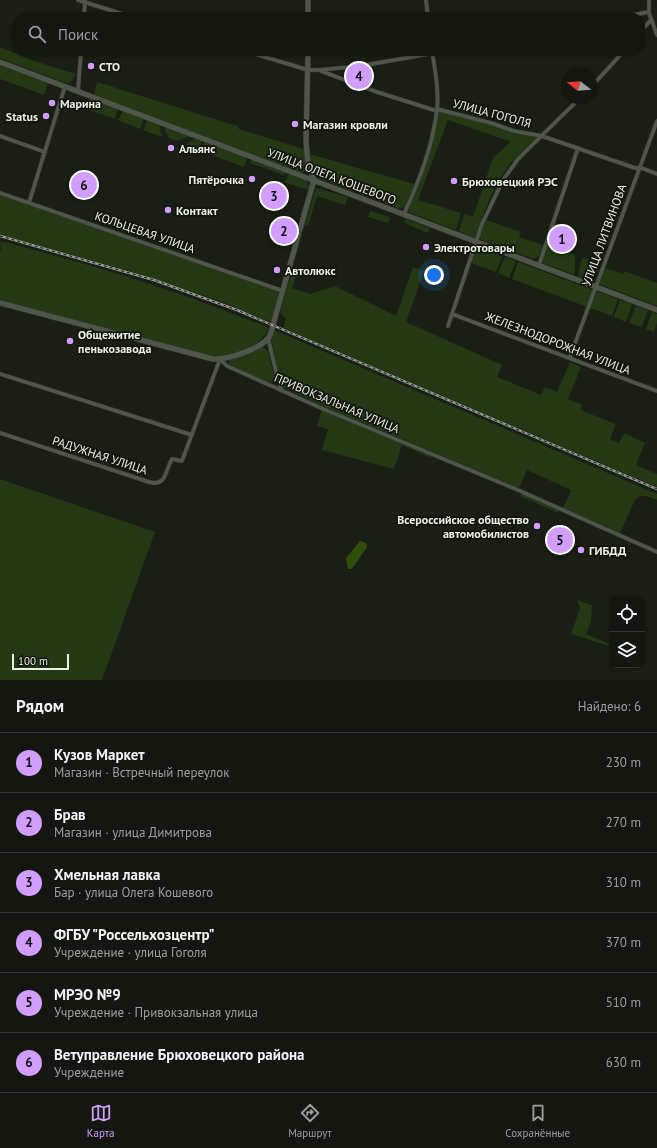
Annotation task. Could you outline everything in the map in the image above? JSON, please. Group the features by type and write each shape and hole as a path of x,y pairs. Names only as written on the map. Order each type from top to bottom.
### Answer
{"main road":[{"path":"308,0 308,12"},
{"path":"220,360 235,356 258,346 268,338 283,291 314,180 308,162 306,142 308,56"},
{"name":"УЛИЦА ОЛЕГА КОШЕВОГО","path":"0,62 657,310"},
{"name":"ПРИВОКЗАЛЬНАЯ УЛИЦА","path":"0,305 201,357 220,360"}],"street":[{"path":"78,0 117,12"},
{"path":"426,0 427,12"},
{"path":"649,0 649,12 657,35"},
{"path":"84,12 85,1"},
{"path":"645,13 649,12"},
{"path":"645,27 651,20"},
{"path":"78,91 81,56"},
{"name":"УЛИЦА ГОГОЛЯ","path":"262,56 308,70 360,66 411,56"},
{"path":"404,214 426,158 437,110 437,86 433,56"},
{"path":"597,80 619,56"},
{"name":"УЛИЦА ГОГОЛЯ","path":"319,70 377,92 437,110 491,123 514,131 542,136 657,174"},
{"path":"29,202 65,86"},
{"name":"УЛИЦА ГОГОЛЯ","path":"476,242 497,192 511,167 522,154 574,104"},
{"name":"УЛИЦА ЛИТВИНОВА","path":"570,357 657,121"},
{"path":"0,136 45,152"},
{"path":"539,265 578,148"},
{"name":"КОЛЬЦЕВАЯ УЛИЦА","path":"0,193 283,291"},
{"path":"448,326 476,242"},
{"name":"ЖЕЛЕЗНОДОРОЖНАЯ УЛИЦА","path":"452,314 570,357 657,391"},
{"path":"268,338 278,380 282,390"},
{"path":"258,346 266,346 271,350"},
{"path":"0,374 192,435 220,360"},
{"name":"ПРИВОКЗАЛЬНАЯ УЛИЦА","path":"220,360 226,366 321,408 518,490 657,552"},
{"name":"РАДУЖНАЯ УЛИЦА","path":"0,433 152,483 163,480 172,460 182,461 192,435"}],"shaded area":[{"path":"0,47 12,52 12,56 21,56 76,74 71,82 66,83 0,58"},
{"path":"0,65 48,83 44,95 0,79"},
{"path":"97,82 237,126 239,129 304,149 307,170 302,173 94,95"},
{"path":"88,98 118,109 115,119 84,108"},
{"path":"123,111 144,119 140,129 118,120"},
{"path":"441,111 490,124 514,133 537,137 513,160 504,172 490,200 475,238 459,231 464,214 473,217 493,158 510,142 448,120 418,200 461,213 456,230 408,212 423,173 438,113"},
{"path":"147,120 159,124 162,137 143,130"},
{"path":"166,127 189,136 178,140 172,139 165,130"},
{"path":"195,138 202,141 199,150 186,146 175,154"},
{"path":"204,142 245,157 246,161 244,167 201,151"},
{"path":"313,155 414,184 405,206 401,209 317,178 314,174 310,156"},
{"path":"251,159 285,172 284,175 250,163"},
{"path":"289,174 307,181 309,186 308,190 284,182"},
{"path":"316,188 348,197 345,205 317,196 308,226 305,225"},
{"path":"0,195 280,291 271,322 217,300 136,273 0,235"},
{"path":"370,211 390,217 388,223 368,217"},
{"path":"405,219 429,228 429,231 427,233 407,224 404,222"},
{"path":"486,220 521,232 519,237 543,245 539,256 534,259 479,239"},
{"path":"0,241 71,260 146,283 269,328 261,340 249,348 228,356 215,357 0,300"},
{"path":"547,245 575,255 575,275 543,263 542,260"},
{"path":"477,246 502,256 496,272 471,263"},
{"path":"505,257 516,261 509,278 498,273"},
{"path":"582,257 600,264 594,280 590,281 578,276"},
{"path":"518,262 593,290 587,307 512,279"},
{"path":"413,267 424,271 406,322 502,365 497,377 541,395 545,387 557,392 570,362 581,367 568,399 582,405 580,410 616,424 610,439 619,443 624,433 645,443 636,465 657,474 657,487 283,328 286,319 280,312 293,268 298,269 292,288 310,294 335,286 396,316"},
{"path":"605,268 623,274 624,271 657,283 657,306 599,284"},
{"path":"597,291 618,299 612,316 590,308"},
{"path":"620,300 632,304 626,322 614,317"},
{"path":"636,306 648,310 642,327 629,323"},
{"path":"652,312 657,314 657,323 654,332 646,329"},
{"path":"274,330 657,494 657,500 643,496 635,500 620,533 563,508 571,490 527,470 519,488 318,404 283,387 280,381 271,338"},
{"path":"260,347 265,348 268,351 275,380 273,383 228,364 230,360"},
{"path":"322,410 431,456 431,458 402,445 394,469 322,450 328,429 317,426"},
{"path":"0,479 155,532 102,680 0,680"},
{"path":"522,493 559,510 558,513 520,496"},
{"path":"360,541 366,543 367,547 354,566 351,569 348,569 346,558"},
{"path":"577,600 592,605 591,622 586,634 609,644 609,646 571,634 580,608"}],"railway":[{"path":"0,236 154,280 237,310 657,489"}],"place":[{"name":"СТО","path":"91,66"},
{"name":"ФГБУ \"Россельхозцентр\"","path":"359,76"},
{"name":"Марина","path":"52,103"},
{"name":"Status","path":"46,116"},
{"name":"Магазин кровли","path":"295,124"},
{"name":"Альянс","path":"171,148"},
{"name":"Пятёрочка","path":"252,179"},
{"name":"Брюховецкий РЭС","path":"454,181"},
{"name":"Ветуправление Брюховецкого района","path":"84,185"},
{"name":"Хмельная лавка","path":"274,196"},
{"name":"Контакт","path":"168,210"},
{"name":"Брав","path":"284,231"},
{"name":"Кузов Маркет","path":"562,239"},
{"name":"Электротовары","path":"426,247"},
{"name":"Автолюкс","path":"277,270"},
{"name":"Общежитие пенькозавода","path":"70,341"},
{"name":"Всероссийское общество автомобилистов","path":"537,526"},
{"name":"МРЭО №9","path":"560,540"},
{"name":"ГИБДД","path":"581,550"}]}
